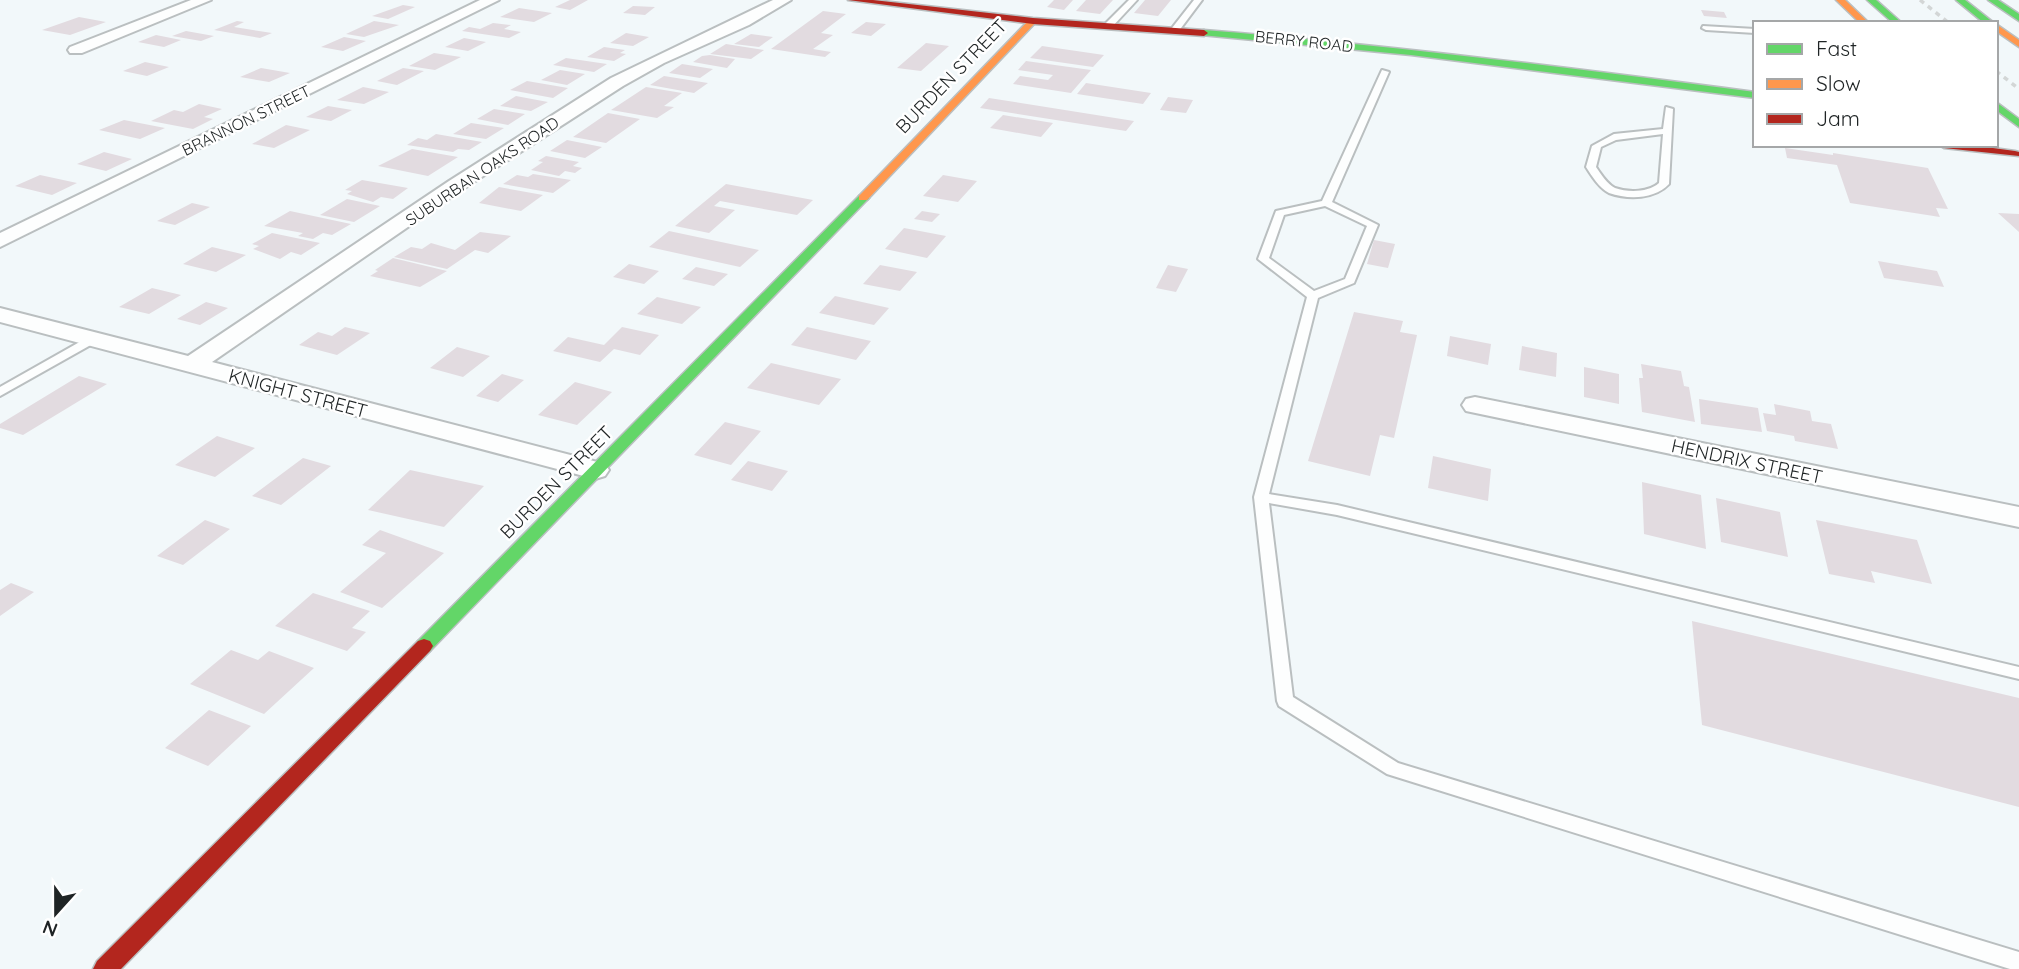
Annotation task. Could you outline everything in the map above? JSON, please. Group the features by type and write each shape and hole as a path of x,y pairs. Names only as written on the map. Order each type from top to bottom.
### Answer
{"main road":[{"name":"BERRY ROAD","path":"852,0 1033,21 1288,39 1501,62 1753,95"},
{"path":"1840,0 1863,21"},
{"path":"1871,0 1896,21"},
{"path":"1960,0 1987,21"},
{"path":"1992,0 2019,18"},
{"path":"1033,21 1079,31 1228,51"},
{"name":"BURDEN STREET","path":"105,969 749,317 1033,21"},
{"path":"1998,28 2019,44"},
{"path":"1268,57 1288,39"},
{"path":"1998,107 2019,124"},
{"path":"1998,127 2019,130"},
{"path":"1998,140 2017,157"},
{"path":"1958,147 2017,157"}],"street":[{"path":"76,50 204,0"},
{"name":"BRANNON STREET","path":"0,241 492,0"},
{"name":"SUBURBAN OAKS ROAD","path":"192,365 619,80 673,52 765,12 784,0"},
{"name":"KNIGHT STREET","path":"4,319 92,339 596,470"},
{"name":"HENDRIX STREET","path":"1475,405 2019,517"}],"lane":[{"path":"1108,26 1133,0"},
{"path":"1175,30 1198,0"},
{"path":"1706,29 1753,31"},
{"path":"1326,204 1385,72"},
{"path":"1667,131 1614,137 1597,146 1591,167 1611,190 1635,194 1655,192 1664,184 1669,109"},
{"path":"1326,204 1373,225 1350,281 1313,296 1263,259 1280,213 1326,204"},
{"path":"1313,296 1261,497 1285,701 1393,769 2019,962"},
{"path":"0,393 92,339"},
{"path":"1261,497 1337,510 2019,673"}],"building":[{"path":"570,0 588,0 570,10 555,7"},
{"path":"1054,0 1073,0 1064,10 1047,7"},
{"path":"1086,0 1113,0 1100,14 1076,11"},
{"path":"1145,0 1171,0 1158,16 1134,13"},
{"path":"403,5 415,7 388,19 372,16"},
{"path":"633,6 655,7 645,15 623,13"},
{"path":"519,8 552,13 534,22 500,17"},
{"path":"1701,10 1724,12 1727,18 1704,16"},
{"path":"823,11 846,14 821,33 833,35 813,49 831,52 825,57 771,49"},
{"path":"79,17 106,22 70,35 42,30"},
{"path":"237,21 244,22 234,27 272,33 260,38 214,30"},
{"path":"374,21 399,25 364,37 346,34"},
{"path":"866,22 886,24 871,36 851,33"},
{"path":"493,23 511,25 504,29 521,32 509,38 462,31 469,27 480,29"},
{"path":"186,31 214,36 201,41 172,36"},
{"path":"626,33 649,37 633,46 610,43"},
{"path":"751,34 773,37 759,47 734,44"},
{"path":"156,35 181,40 164,47 138,42"},
{"path":"344,37 366,41 343,51 321,47"},
{"path":"464,38 486,42 468,51 445,47"},
{"path":"926,43 949,46 921,71 897,68"},
{"path":"726,44 764,50 751,59 710,54"},
{"path":"1042,46 1104,55 1093,67 1030,58"},
{"path":"604,47 625,50 620,53 626,54 614,61 587,57"},
{"path":"434,53 461,57 435,70 409,66"},
{"path":"702,56 735,59 727,68 693,62"},
{"path":"566,58 607,64 594,72 553,65"},
{"path":"1026,61 1091,70 1071,93 1013,84 1020,76 1048,80 1053,75 1018,70"},
{"path":"145,62 169,67 147,76 123,71"},
{"path":"682,64 713,69 700,78 669,73"},
{"path":"261,68 290,73 269,82 240,77"},
{"path":"403,68 424,71 397,85 377,81"},
{"path":"560,70 585,74 567,85 541,80"},
{"path":"664,76 708,83 694,93 650,85"},
{"path":"527,81 568,88 553,98 510,90"},
{"path":"1086,83 1151,93 1143,104 1077,94"},
{"path":"363,87 389,92 364,104 337,100"},
{"path":"646,87 682,93 664,106 674,107 657,118 611,110"},
{"path":"516,96 548,102 531,111 500,106"},
{"path":"1168,97 1193,100 1186,113 1160,110"},
{"path":"989,98 1134,121 1126,131 980,108"},
{"path":"199,104 222,109 204,117 213,119 193,129 151,121 174,110 183,112"},
{"path":"328,106 352,110 331,121 306,117"},
{"path":"494,109 525,114 508,125 477,119"},
{"path":"608,113 640,119 606,143 573,137"},
{"path":"1003,115 1053,123 1041,137 990,128"},
{"path":"124,120 165,128 140,139 99,130"},
{"path":"471,123 504,128 486,139 453,134"},
{"path":"286,125 310,130 274,148 252,144"},
{"path":"436,134 482,142 469,150 458,149 453,152 407,145 418,138 427,140"},
{"path":"567,140 602,147 585,158 550,151"},
{"path":"1785,148 1928,168 1948,209 1936,208 1940,217 1850,203 1837,165 1787,158"},
{"path":"412,149 458,157 428,176 378,166"},
{"path":"104,152 132,159 106,171 77,164"},
{"path":"546,156 579,162 573,166 582,168 575,173 565,171 559,176 531,170 543,162 538,161"},
{"path":"533,174 571,180 553,193 503,184 517,175 528,177"},
{"path":"40,175 77,183 52,195 15,186"},
{"path":"943,175 977,181 958,202 923,196"},
{"path":"362,180 408,188 393,199 381,197 373,202 347,194 352,191 345,190"},
{"path":"726,184 813,200 797,215 720,201 714,206 735,210 709,233 675,226"},
{"path":"499,187 543,195 521,211 479,203"},
{"path":"347,199 380,206 354,222 320,215"},
{"path":"192,203 210,207 175,225 157,221"},
{"path":"290,211 351,224 332,235 323,233 313,239 298,236 303,233 264,226"},
{"path":"922,211 940,214 932,222 914,219"},
{"path":"1998,213 2019,214 2019,232"},
{"path":"904,228 946,236 927,258 885,249"},
{"path":"669,231 759,250 740,267 649,247"},
{"path":"480,232 511,236 488,253 475,250 447,269 394,257 411,247 422,249 431,243 455,250"},
{"path":"272,233 320,243 301,255 291,252 280,259 253,249 259,246 252,244"},
{"path":"1374,240 1395,244 1388,268 1367,264"},
{"path":"212,247 246,255 216,272 183,264"},
{"path":"393,258 447,271 420,287 370,276"},
{"path":"1878,261 1937,271 1944,287 1884,278"},
{"path":"629,264 659,271 644,284 613,277"},
{"path":"880,265 917,272 900,291 863,284"},
{"path":"1168,265 1188,269 1176,292 1156,288"},
{"path":"696,267 728,274 714,286 682,279"},
{"path":"152,288 181,295 149,314 119,307"},
{"path":"835,296 889,308 874,325 819,313"},
{"path":"657,297 701,307 682,324 637,314"},
{"path":"206,302 228,308 200,325 177,319"},
{"path":"1354,312 1403,321 1400,332 1417,335 1394,438 1380,435 1370,476 1308,461"},
{"path":"345,327 370,333 337,355 299,345 318,332 332,336"},
{"path":"622,327 659,335 640,355 614,349 600,362 553,351 568,337 604,345"},
{"path":"807,327 871,341 856,360 791,345"},
{"path":"1450,336 1491,344 1488,365 1447,356"},
{"path":"1522,346 1557,353 1556,377 1519,370"},
{"path":"457,347 490,356 463,377 430,368"},
{"path":"771,363 841,379 819,405 747,388"},
{"path":"1641,364 1681,371 1684,386 1689,387 1695,422 1642,412 1639,378 1643,378"},
{"path":"1584,367 1619,374 1619,404 1584,397"},
{"path":"502,374 524,380 498,402 476,396"},
{"path":"79,376 107,384 23,435 0,428 0,424"},
{"path":"575,382 612,392 577,425 538,415"},
{"path":"1699,399 1758,408 1762,432 1701,424"},
{"path":"1774,404 1810,411 1812,421 1831,424 1838,449 1795,441 1794,436 1767,431 1763,413 1776,415"},
{"path":"725,422 761,431 731,465 694,455"},
{"path":"217,436 255,448 215,477 175,465"},
{"path":"1433,456 1491,469 1488,501 1428,488"},
{"path":"303,458 331,466 281,505 252,496"},
{"path":"748,461 788,471 772,491 731,480"},
{"path":"410,470 484,486 444,527 368,510"},
{"path":"1642,482 1701,495 1706,549 1644,534"},
{"path":"1716,498 1780,512 1788,557 1721,542"},
{"path":"205,520 230,529 183,565 157,556"},
{"path":"1816,520 1917,540 1932,584 1871,571 1875,583 1829,574"},
{"path":"380,530 444,553 382,608 340,592 386,553 362,545"},
{"path":"11,583 34,592 0,616 0,590"},
{"path":"313,593 370,611 352,628 366,632 347,651 275,626"},
{"path":"1692,621 2019,698 2019,807 1702,725"},
{"path":"231,650 258,660 269,651 314,668 264,714 190,684"},
{"path":"209,710 251,726 208,766 165,748"}],"railway":[{"path":"1920,0 1946,21"},
{"path":"1998,73 2019,89"}],"traffic: fast":[{"path":"1871,0 1896,21"},
{"path":"1960,0 1987,21"},
{"path":"1992,0 2019,18"},
{"path":"1204,33 1411,52 1753,95"},
{"path":"1998,107 2019,124"},
{"path":"424,646 863,198"}],"traffic: slow":[{"path":"1840,0 1863,21"},
{"path":"863,198 1033,21"},
{"path":"1998,28 2019,44"}],"traffic: jam":[{"path":"852,0 1033,21 1204,33"},
{"path":"1960,147 2015,154"},
{"path":"105,969 424,646"}]}
